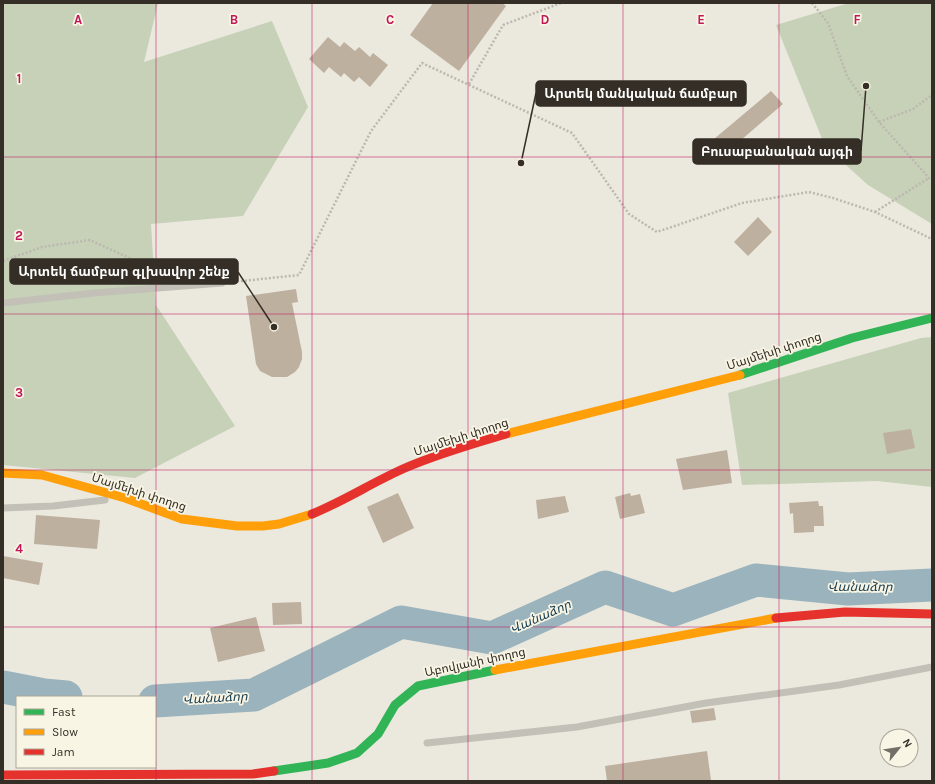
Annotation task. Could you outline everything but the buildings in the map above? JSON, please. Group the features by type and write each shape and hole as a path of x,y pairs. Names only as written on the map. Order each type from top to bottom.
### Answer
{"street":[{"name":"Մայմեխի փողոց","path":"3,473 42,475 125,498 182,519 237,526 263,526 279,524 327,508 418,463 444,453 505,434 728,379 852,338 932,318"},
{"name":"Աբովյանի փողոց","path":"3,775 253,774 328,763 357,753 378,734 395,705 418,686 443,680 769,619 845,612 932,614"}],"lane":[{"path":"3,303 94,293 222,283"},
{"path":"3,508 53,506 125,498"},
{"path":"427,742 577,727 706,703 838,685 932,667"}],"path":[{"path":"469,84 503,25 561,3"},
{"path":"812,3 828,23 847,76 879,122 928,178 932,180"},
{"path":"222,283 299,275 371,131 422,62 572,133 629,214 657,232 742,203 810,192 875,212 932,239"},
{"path":"879,122 913,109 932,95"},
{"path":"875,212 928,178"},
{"path":"3,261 42,247 90,240 164,275 167,277 168,287"}],"green space":[{"path":"3,3 158,3 144,62 272,21 308,107 243,216 151,224 156,305 235,426 135,478 3,465"},
{"path":"849,3 932,3 932,224 868,185 825,146 776,25"},
{"path":"932,337 932,487 877,481 742,485 728,393 921,338"}],"waterway":[{"name":"Վանաձոր","path":"156,701 254,695 401,622 492,638 605,587 673,610 756,580 848,589 932,585"},
{"name":"Վանաձոր","path":"3,687 55,696"}],"traffic: fast":[{"path":"740,375 852,338 932,318"},
{"path":"274,771 328,763 357,753 378,734 395,705 418,686 495,670"}],"traffic: slow":[{"path":"506,434 740,375"},
{"path":"3,473 42,475 125,498 182,519 237,526 263,526 279,524 312,514"},
{"path":"495,670 776,618"}],"traffic: jam":[{"path":"312,514 393,473 417,463 506,434"},
{"path":"776,618 845,612 932,614"},
{"path":"3,775 253,774 274,771"}],"place":[{"name":"Բուսաբանական այգի","path":"866,86"},
{"name":"Արտեկ մանկական ճամբար","path":"521,163"},
{"name":"Արտեկ ճամբար գլխավոր շենք","path":"274,327"}]}
